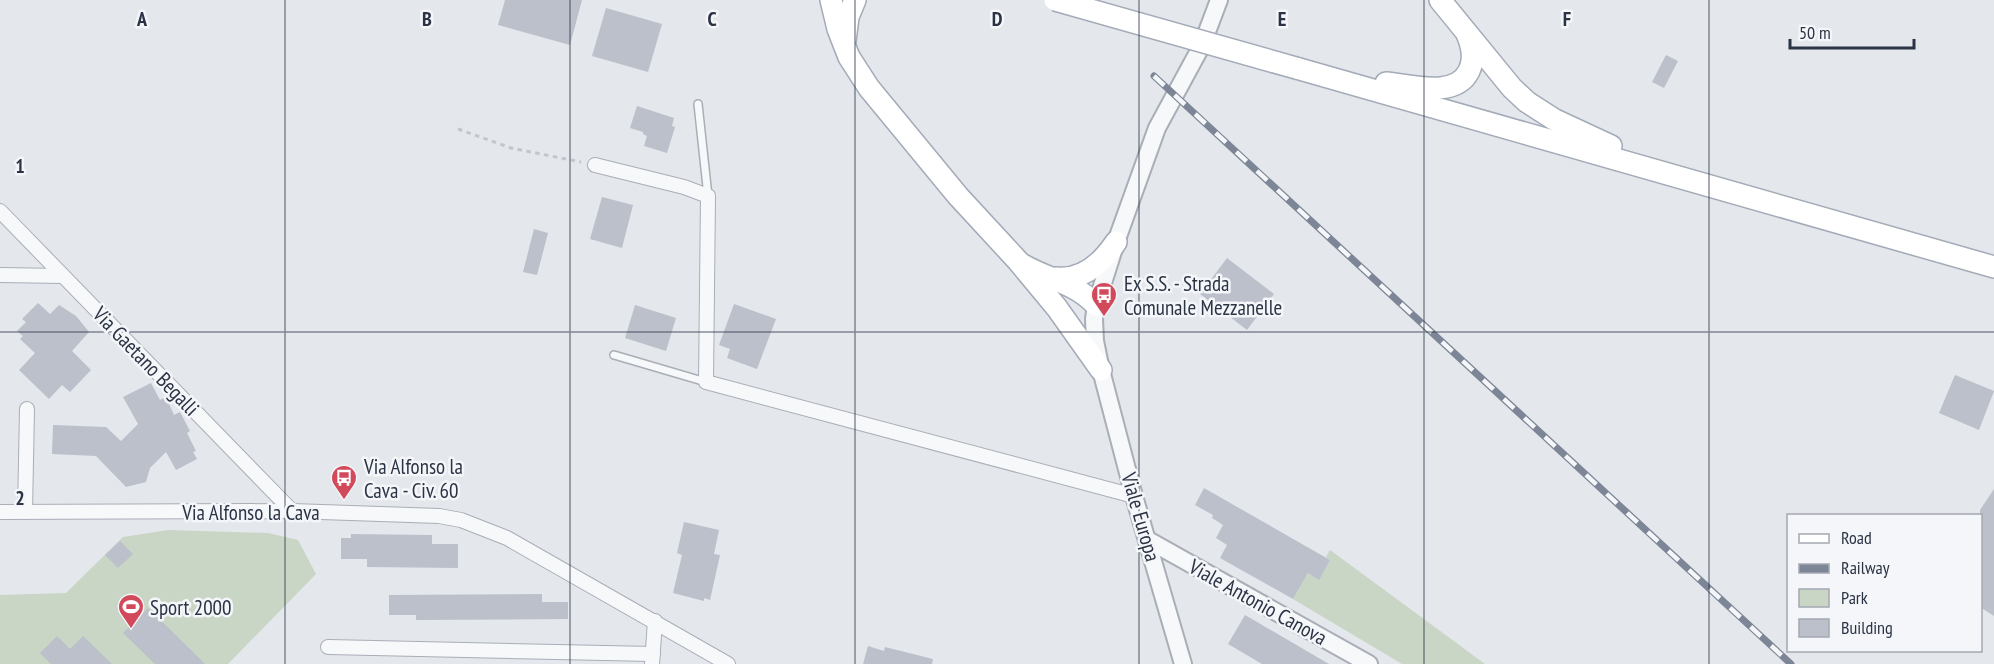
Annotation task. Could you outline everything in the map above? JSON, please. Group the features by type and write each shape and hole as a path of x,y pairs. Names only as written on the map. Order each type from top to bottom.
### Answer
{"main road":[{"path":"831,0 838,29 855,67 878,99 958,196 1018,261 1031,269 1049,287 1101,370"},
{"path":"845,45 848,17 855,0"},
{"path":"1055,0 1994,267"},
{"path":"1440,0 1512,88 1536,109 1565,125 1675,175"},
{"path":"1328,77 1430,87 1451,86 1465,78 1471,68 1473,58 1471,43 1462,26"},
{"path":"1049,287 1063,279 1090,270 1116,242"},
{"path":"1049,287 1079,290 1096,305"}],"street":[{"name":"Viale Europa","path":"1183,664 1101,370 1095,341 1096,305 1157,128 1202,45 1219,0"},
{"path":"595,165 684,187 708,196 706,382 1134,495"},
{"name":"Via Gaetano Begalli","path":"0,211 292,512"},
{"path":"0,275 63,276"},
{"path":"25,512 27,409"},
{"name":"Via Alfonso la Cava","path":"0,512 292,512 439,516 462,520 507,538 728,664"},
{"name":"Viale Antonio Canova","path":"1148,540 1370,664"},
{"path":"328,647 652,659 654,621"}],"lane":[{"path":"698,104 708,196"},
{"path":"614,355 706,382"}],"path":[{"path":"458,129 511,148 595,165"}],"green space":[{"name":"Sport 2000","path":"168,530 268,533 298,540 316,574 228,664 0,664 0,595 66,593 123,537"},
{"path":"1330,550 1485,664 1402,664 1293,599 1308,573 1318,579 1330,560 1326,557"}],"building":[{"path":"505,0 582,0 570,45 498,25"},
{"path":"606,8 662,24 648,72 592,56"},
{"path":"1666,55 1678,61 1664,88 1652,82"},
{"path":"637,106 674,118 672,126 675,127 667,153 644,146 647,136 643,132 630,128"},
{"path":"602,197 633,205 622,248 590,239"},
{"path":"534,229 548,233 537,275 523,272"},
{"path":"1227,258 1274,294 1247,330 1200,294"},
{"path":"38,303 50,314 59,305 76,316 89,332 72,351 91,370 70,392 62,385 49,399 19,370 35,353 20,339 23,336 17,331 26,322 22,319"},
{"path":"734,304 776,319 757,369 727,358 730,349 719,345"},
{"path":"635,305 676,318 666,351 625,338"},
{"path":"1955,375 1994,391 1979,430 1939,413"},
{"path":"151,383 160,400 166,397 174,415 180,412 190,431 187,433 196,451 193,452 197,459 176,470 166,452 150,468 146,482 126,487 96,456 52,454 53,425 106,427 121,441 138,424 123,397"},
{"path":"1204,488 1330,560 1319,580 1308,573 1293,599 1220,558 1227,545 1216,538 1223,525 1212,518 1213,515 1195,505"},
{"path":"1994,489 1994,616 1982,608 1982,514 1980,510"},
{"path":"684,522 719,530 714,554 720,555 710,600 704,598 704,601 673,593 682,555 677,553"},
{"path":"351,534 432,535 432,544 458,544 458,568 367,567 367,559 341,559 341,538 351,538"},
{"path":"120,541 133,554 118,568 105,555"},
{"path":"542,594 542,602 568,602 568,619 416,620 416,615 389,615 389,595"},
{"path":"148,608 205,664 155,664 123,633"},
{"path":"1245,615 1329,664 1262,664 1228,644"},
{"path":"57,636 70,649 83,636 112,664 51,664 40,653"},
{"path":"868,646 884,651 885,647 933,659 932,664 863,664"}],"railway":[{"path":"1154,76 1791,664"}],"place":[{"name":"Ex S.S. - Strada Comunale Mezzanelle","path":"1104,318"},
{"name":"Via Alfonso la Cava - Civ. 60","path":"344,501"},
{"name":"Sport 2000","path":"131,630"}]}
